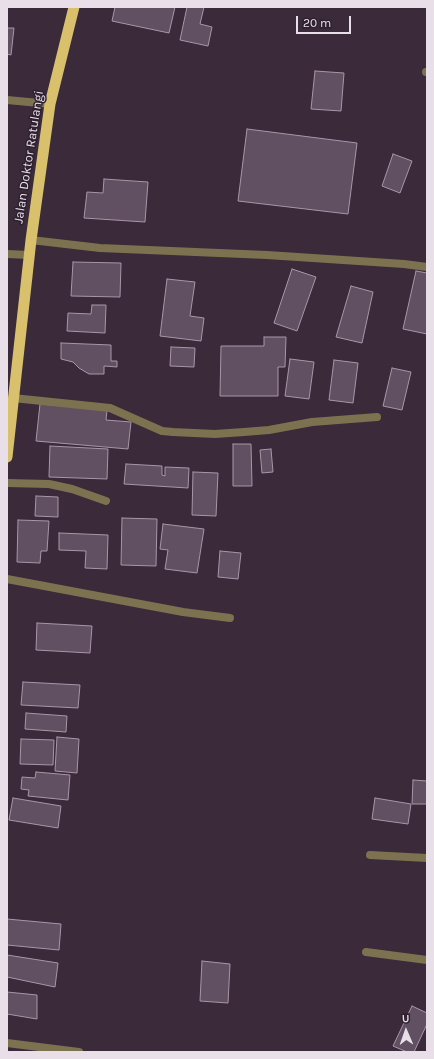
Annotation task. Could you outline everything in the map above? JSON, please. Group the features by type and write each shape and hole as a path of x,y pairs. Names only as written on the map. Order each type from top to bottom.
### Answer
{"highway":[{"name":"Jalan Doktor Ratulangi","path":"7,457 29,255 50,104 74,7"}],"street":[{"path":"7,100 50,104"},
{"path":"31,240 100,248 267,255 404,264 427,267"},
{"path":"7,254 29,255"},
{"path":"13,398 110,408 162,431 173,432 215,434 244,432 269,430 312,422 377,416"},
{"path":"7,483 49,484 72,489 106,501"},
{"path":"7,579 176,611 230,618"},
{"path":"370,855 427,858"},
{"path":"366,952 427,960"},
{"path":"7,1043 79,1052"}],"building":[{"path":"115,7 175,7 169,33 112,21"},
{"path":"187,7 204,7 200,24 212,27 208,46 180,40"},
{"path":"7,28 14,28 11,55 7,54"},
{"path":"315,71 344,73 341,111 311,109"},
{"path":"247,129 357,143 348,214 238,201"},
{"path":"393,154 412,161 400,193 382,186"},
{"path":"104,179 148,182 145,222 84,218 87,192 103,193"},
{"path":"73,262 121,263 120,297 71,296"},
{"path":"292,269 316,277 297,331 274,323"},
{"path":"416,271 427,273 427,334 403,329"},
{"path":"167,279 195,282 190,316 204,318 201,341 160,336"},
{"path":"351,286 373,292 362,343 336,337"},
{"path":"92,305 106,305 105,333 67,331 68,313 91,314"},
{"path":"264,337 286,337 285,367 278,367 278,396 220,396 221,346 264,346"},
{"path":"61,343 111,345 111,361 117,361 117,367 104,366 104,374 89,374 73,362 61,359"},
{"path":"171,347 195,348 194,367 170,366"},
{"path":"290,359 314,362 309,399 285,396"},
{"path":"334,360 358,363 353,403 329,400"},
{"path":"392,368 411,372 402,410 383,406"},
{"path":"40,404 107,410 106,420 131,422 128,449 36,441"},
{"path":"233,444 251,444 252,486 233,486"},
{"path":"50,446 108,449 107,479 49,477"},
{"path":"271,449 273,472 262,473 260,450"},
{"path":"126,464 162,466 162,475 165,476 165,467 189,468 188,488 124,484"},
{"path":"193,472 218,473 216,516 192,515"},
{"path":"36,496 58,497 58,517 35,516"},
{"path":"122,518 157,519 156,566 121,565"},
{"path":"18,520 49,521 47,551 41,551 40,563 17,562"},
{"path":"163,524 204,529 197,573 165,569 168,550 160,549"},
{"path":"59,533 108,535 107,569 85,568 86,551 59,550"},
{"path":"220,551 241,553 238,579 218,577"},
{"path":"37,623 92,626 90,653 36,650"},
{"path":"23,682 80,685 78,708 21,705"},
{"path":"26,713 67,716 66,732 25,729"},
{"path":"57,737 79,739 77,773 55,771"},
{"path":"21,739 54,740 53,765 20,764"},
{"path":"36,772 70,775 68,800 28,796 29,790 21,789 22,777 35,778"},
{"path":"413,780 427,781 427,804 412,804"},
{"path":"13,798 61,806 58,828 9,820"},
{"path":"375,798 411,804 408,824 372,819"},
{"path":"7,919 61,924 59,950 7,945"},
{"path":"7,955 58,963 55,987 7,977"},
{"path":"202,961 230,964 228,1003 200,1001"},
{"path":"7,992 37,995 37,1019 7,1014"},
{"path":"412,1006 427,1013 427,1024 414,1052 407,1052 393,1046"}]}
